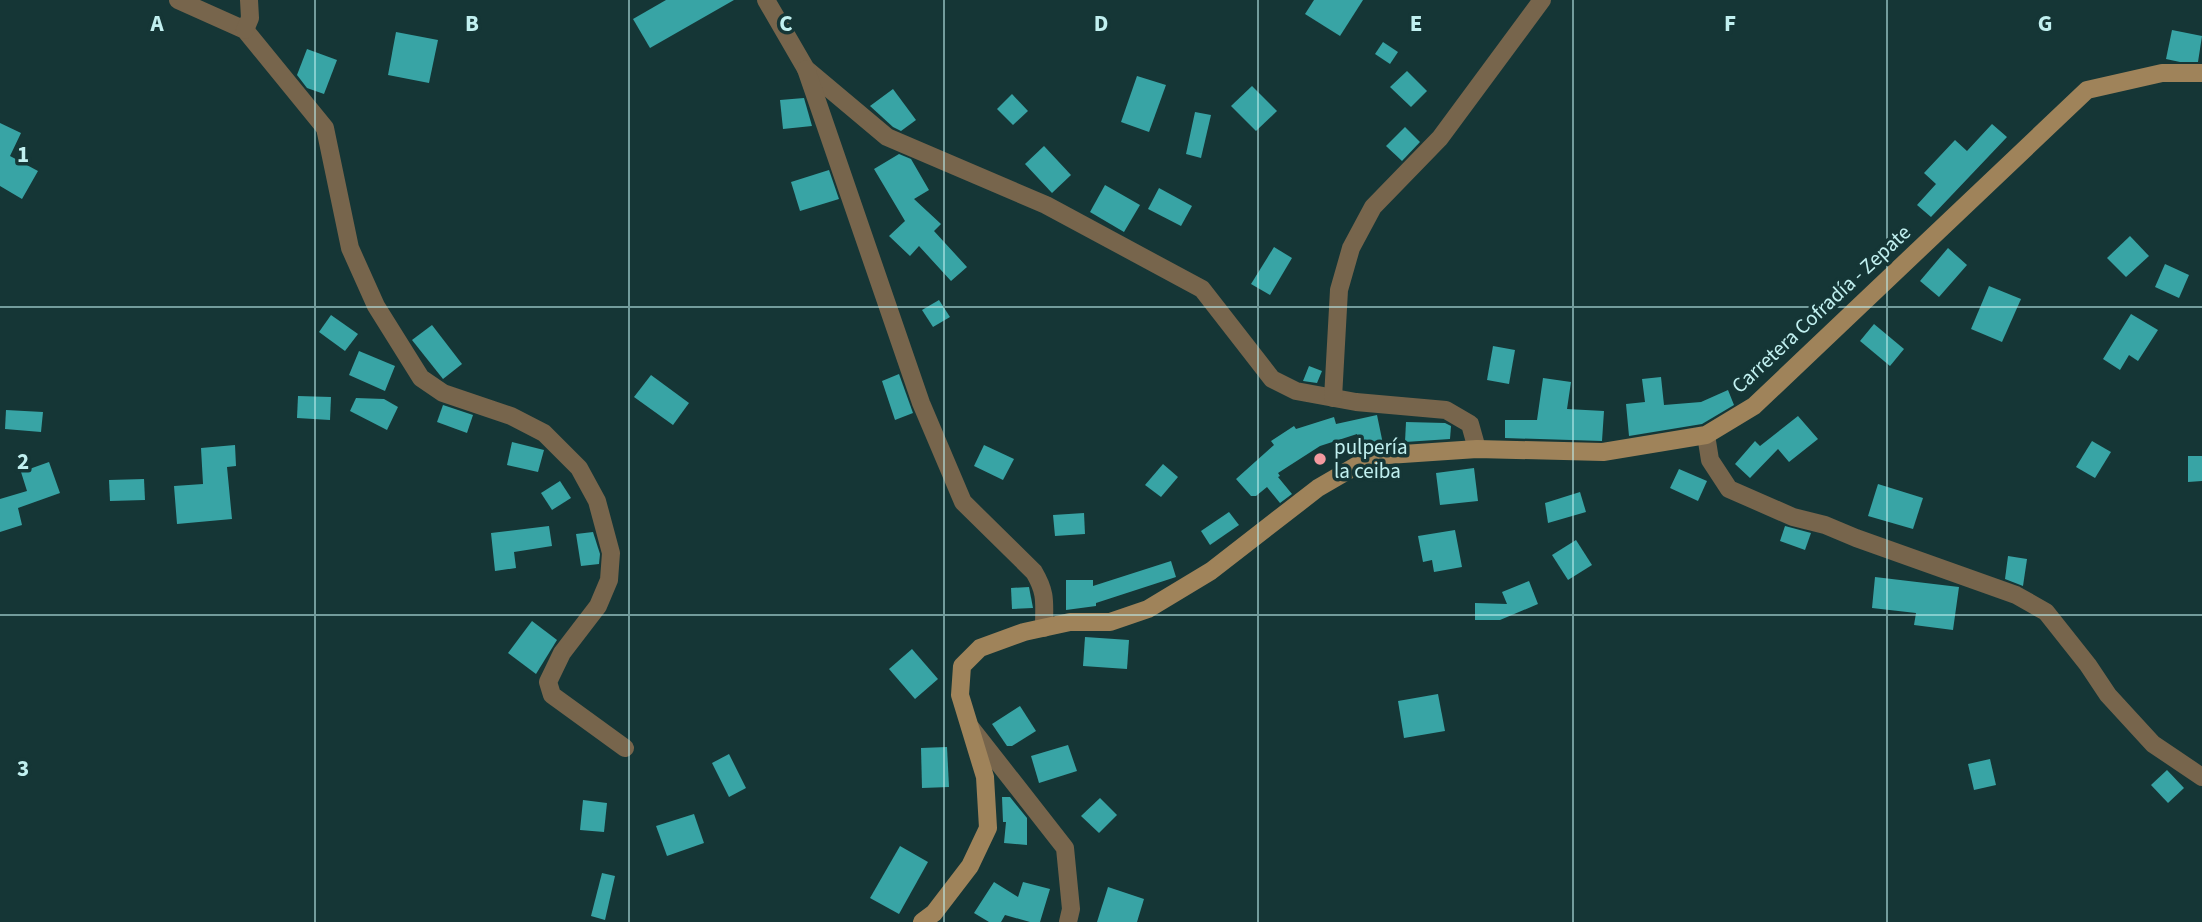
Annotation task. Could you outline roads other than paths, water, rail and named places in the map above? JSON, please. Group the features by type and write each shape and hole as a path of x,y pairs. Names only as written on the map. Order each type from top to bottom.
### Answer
{"street":[{"path":"178,0 245,30 325,128 350,248 376,306 421,378 443,393 511,416 544,433 579,468 597,502 611,553 609,580 598,606 562,653 548,682 552,695 625,748"},
{"path":"245,30 250,18 249,0"},
{"path":"766,0 806,69 926,415 963,502 1034,572 1045,598 1044,628"},
{"path":"1333,398 1339,290 1351,248 1373,208 1440,138 1542,0"},
{"path":"806,69 887,137 1046,205 1202,289 1272,379 1296,391 1333,398 1446,410 1470,424 1477,449"},
{"name":"Carretera Cofradía - Zepate","path":"922,922 934,913 970,866 988,828 985,777 960,695 962,666 980,648 1024,632 1070,622 1110,622 1148,609 1211,571 1318,488 1373,456 1477,449 1603,452 1706,435 1754,406 2087,90 2162,74 2202,73"},
{"path":"1706,435 1710,460 1729,489 1793,517 1825,525 2016,595 2046,612 2108,695 2153,744 2202,777"},
{"path":"971,729 1065,848 1071,909 1068,922"}],"place":[{"name":"pulpería la ceiba","path":"1320,459"}]}
